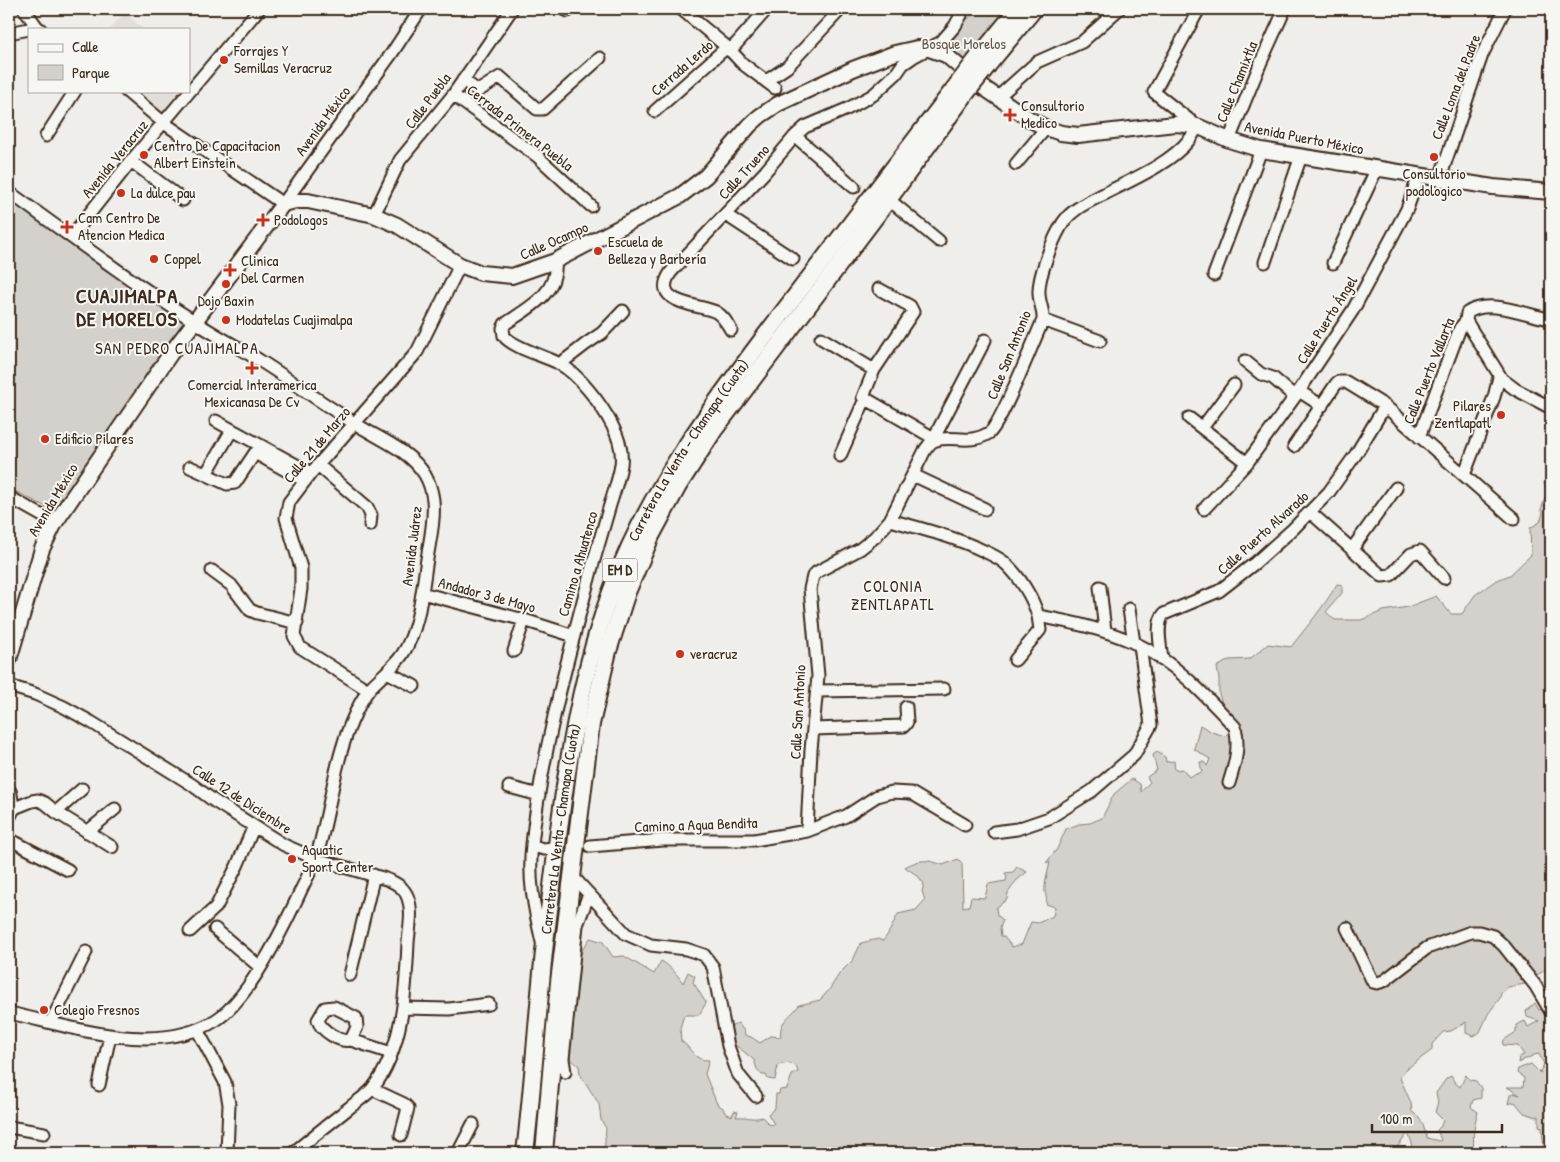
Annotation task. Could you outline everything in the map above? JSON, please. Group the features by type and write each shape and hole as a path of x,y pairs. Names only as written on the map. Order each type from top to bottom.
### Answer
{"highway":[{"path":"1001,29 1012,9"},
{"name":"Carretera La Venta - Chamapa (Cuota)","path":"525,1153 532,1096 544,950 574,727 593,648 614,583 651,505 673,465 704,418 743,364 962,89 982,62 1001,29 1018,9"},
{"name":"Carretera La Venta - Chamapa (Cuota)","path":"982,62 1034,9"},
{"name":"Carretera La Venta - Chamapa (Cuota)","path":"544,1153 559,982 590,734 608,651 627,592 651,536 678,486 714,430 888,200 962,89"}],"main road":[{"name":"Calle Ocampo","path":"284,204 308,201 374,215 397,225 460,265 481,272 512,276 555,262 680,196 706,176 750,125 778,104 853,69 895,53 906,50 929,49"},
{"name":"Avenida Puerto México","path":"929,49 946,56 984,88 1031,120 1061,133 1078,135 1175,124 1197,126 1229,140 1261,150 1493,187 1551,192"},
{"name":"Avenida México","path":"9,657 14,626 42,549 55,523 96,460 195,322 284,204"},
{"path":"9,792 10,812"}],"street":[{"path":"24,9 34,28"},
{"name":"Avenida Veracruz","path":"190,92 259,9"},
{"name":"Avenida México","path":"284,204 392,53 421,9"},
{"name":"Calle Puebla","path":"374,215 400,160 453,95 512,9"},
{"path":"681,9 729,49 743,64 776,88"},
{"name":"Cerrada Lerdo","path":"655,111 729,49 767,9"},
{"path":"766,81 787,67 841,9"},
{"name":"Calle Trueno","path":"731,330 722,316 717,313 676,300 666,290 667,278 726,215 795,136 806,127 873,95 896,74 903,64 941,42 955,26 961,16 962,9"},
{"path":"998,97 1037,62 1082,42 1119,9"},
{"path":"1197,126 1154,92 1198,9"},
{"name":"Calle Chamixtla","path":"1229,140 1285,9"},
{"name":"Calle Loma del Padre","path":"1440,178 1482,55 1505,9"},
{"path":"9,33 28,29"},
{"path":"463,80 478,91 500,78 537,109 543,109 600,58"},
{"path":"46,136 74,92"},
{"path":"127,92 164,123 284,204"},
{"name":"Avenida Veracruz","path":"71,237 131,160 190,92"},
{"name":"Cerrada Primera Puebla","path":"453,95 536,156 592,206"},
{"name":"Calle San Antonio","path":"865,399 937,440 967,440 984,437 992,432 1043,320 1044,313 1039,293 1042,277 1059,229 1067,217 1081,206 1169,158 1190,140 1197,126"},
{"path":"1016,164 1046,128"},
{"path":"795,136 854,187"},
{"path":"1214,275 1261,150"},
{"path":"1266,262 1301,156"},
{"path":"131,160 182,200"},
{"path":"1333,263 1377,168"},
{"name":"Calle Puerto Ángel","path":"1204,509 1297,394 1353,310 1407,209 1419,175"},
{"name":"Avenida Juárez","path":"9,192 96,256 195,322 260,361 355,424 408,455 422,470 429,483 433,501 422,593 409,642 401,656 368,690 349,727 316,859 289,916 260,967 228,1010 215,1021 178,1035 154,1037 110,1036 9,1013"},
{"path":"893,203 939,241"},
{"path":"726,215 793,259"},
{"name":"Camino a Ahuatenco","path":"544,950 531,889 532,846 539,795 552,728 574,636 598,544 617,482 622,455 619,440 607,417 584,386 560,364 512,343 506,339 503,332 505,324 540,300 552,285 556,272 555,262"},
{"name":"Calle 21 de Marzo","path":"368,690 300,647 294,636 297,623 301,568 286,518 289,502 417,352 460,265"},
{"path":"840,456 865,399 863,394 874,370 913,312 910,306 879,289"},
{"name":"Calle Puerto Vallarta","path":"1418,437 1460,328 1466,321 1467,312 1483,306 1551,318"},
{"path":"560,364 602,334 623,311"},
{"path":"1043,320 1100,341"},
{"path":"1464,475 1494,397 1500,376 1466,321"},
{"path":"821,338 874,370"},
{"path":"937,440 937,432 985,340"},
{"path":"1245,361 1261,374 1273,378 1297,394 1322,406"},
{"path":"1499,377 1514,389 1551,408"},
{"path":"1294,446 1336,384 1341,381 1351,384 1385,406 1418,437 1514,519"},
{"path":"1202,428 1234,385"},
{"name":"Calle Puerto Alvarado","path":"1162,660 1160,617 1219,591 1271,550 1329,492 1356,454 1385,406"},
{"path":"1189,418 1243,461"},
{"path":"216,421 312,473 367,507 371,514 370,525"},
{"path":"206,474 232,430"},
{"name":"Calle San Antonio","path":"807,831 807,804 818,676 810,589 813,576 821,569 860,549 875,537 890,520 925,450 937,440"},
{"path":"190,467 227,484 235,483 255,453 312,473"},
{"path":"913,475 985,509"},
{"path":"1352,549 1396,488"},
{"path":"9,496 55,523"},
{"path":"1310,512 1378,573 1385,577 1390,576 1411,554 1420,551 1444,578"},
{"path":"890,520 970,544 1006,563 1029,594 1040,625 1038,634 1015,660"},
{"path":"212,571 231,585 250,610 297,623"},
{"path":"1100,587 1105,631"},
{"name":"Andador 3 de Mayo","path":"422,593 524,620 574,636"},
{"path":"994,832 1017,829 1049,818 1092,791 1134,755 1151,725 1129,609"},
{"path":"1038,616 1105,631 1137,644 1185,676 1235,727 1238,737 1238,756 1229,783"},
{"path":"514,651 524,620"},
{"path":"387,672 414,686"},
{"name":"Calle 12 de Diciembre","path":"9,686 35,694 64,707 191,784 284,845 316,859 396,883 403,889 408,898 410,912 403,1008 391,1053 372,1089 293,1153"},
{"path":"817,691 944,689"},
{"path":"813,729 904,726 907,722 906,707"},
{"path":"510,787 539,795"},
{"path":"56,812 82,789"},
{"name":"Camino a Agua Bendita","path":"590,846 663,840 754,840 807,831 846,816 878,796 892,792 910,793 965,825"},
{"path":"10,812 38,800 45,802 56,812 112,847"},
{"path":"87,832 115,809"},
{"path":"190,931 216,908 254,826"},
{"path":"9,839 68,870"},
{"path":"532,846 550,851"},
{"path":"350,975 374,875"},
{"path":"576,880 626,934 651,945 686,949 704,956 713,966 728,1046 738,1074 756,1096"},
{"path":"565,1072 562,1059 577,925 589,894"},
{"path":"1347,928 1373,982 1377,983 1384,981 1420,953 1434,946 1470,932 1487,934 1496,939 1520,966 1545,1000 1551,1012"},
{"path":"215,929 260,967"},
{"path":"51,1022 86,952"},
{"path":"403,1008 449,1009 489,1004"},
{"path":"197,1028 225,1082 229,1104 227,1153"},
{"path":"99,1085 110,1036"},
{"path":"351,1040 391,1053"},
{"path":"372,1089 404,1104 408,1108 401,1135"},
{"path":"458,1153 473,1124"},
{"path":"9,1127 44,1133"}],"shaded area":[{"path":"124,13 142,28 111,28"},
{"path":"137,92 183,92 164,115"}],"green space":[{"name":"Bosque Morelos","path":"971,9 1009,9 967,64 952,54 945,45 973,14"},
{"path":"9,196 195,322 56,512 9,488"},
{"path":"1544,483 1551,483 1551,969 1535,976 1525,984 1508,987 1501,993 1480,1032 1474,1036 1466,1033 1466,1022 1451,1031 1443,1032 1432,1044 1432,1050 1405,1070 1400,1078 1411,1103 1412,1112 1419,1117 1427,1138 1439,1141 1441,1140 1437,1130 1443,1120 1435,1112 1438,1102 1436,1093 1446,1079 1451,1076 1460,1087 1466,1075 1470,1080 1476,1081 1481,1088 1481,1098 1473,1100 1471,1107 1478,1112 1474,1132 1474,1153 1410,1153 1412,1143 1408,1133 1393,1153 604,1153 606,1128 601,1120 599,1104 580,1074 579,1066 570,1058 567,1050 573,986 581,952 590,938 603,942 613,957 624,956 654,974 661,961 673,970 683,983 688,972 695,976 693,982 706,1003 699,1015 684,1015 680,1028 681,1041 696,1056 709,1060 705,1074 717,1104 723,1108 725,1113 732,1116 734,1111 738,1112 736,1117 762,1117 770,1125 774,1124 768,1114 775,1108 776,1094 779,1094 780,1090 787,1089 792,1075 798,1072 796,1066 789,1063 778,1065 775,1080 768,1079 766,1075 762,1075 757,1069 754,1060 733,1043 727,1029 738,1023 745,1035 760,1043 771,1036 781,1037 781,1027 786,1019 799,1005 820,1000 840,973 853,960 861,943 878,939 883,941 898,914 916,910 925,900 922,891 924,884 918,876 905,867 915,862 923,861 943,865 958,859 962,863 963,907 969,906 971,897 985,898 988,884 1006,881 1005,873 1013,872 1017,867 1027,872 1016,881 1008,893 1007,899 996,908 997,915 1003,920 1000,928 1001,936 1012,947 1022,944 1031,922 1038,923 1053,916 1055,907 1046,904 1045,884 1050,861 1046,863 1057,849 1066,829 1102,818 1114,794 1132,779 1140,784 1141,792 1150,782 1147,777 1157,770 1153,755 1157,752 1165,757 1166,762 1174,761 1175,770 1183,769 1189,777 1202,772 1200,762 1204,762 1207,766 1210,759 1194,749 1200,725 1212,732 1225,736 1231,730 1219,694 1217,667 1229,660 1250,659 1268,644 1291,647 1321,609 1337,584 1342,585 1342,593 1326,612 1335,620 1361,620 1383,611 1408,607 1436,596 1451,614 1462,614 1475,595 1495,581 1510,575 1531,555 1530,528 1540,522 1543,513 1541,510 1547,492"},
{"path":"1535,1003 1539,1010 1551,1008 1551,1153 1542,1153 1542,1127 1539,1126 1539,1116 1524,1113 1515,1102 1508,1104 1510,1095 1513,1093 1520,1095 1507,1087 1523,1087 1524,1078 1517,1073 1518,1069 1531,1064 1540,1073 1544,1064 1539,1054 1518,1063 1519,1057 1524,1055 1518,1046 1503,1045 1504,1040 1516,1032 1516,1025 1525,1021 1528,1027 1539,1021 1527,1017 1526,1011"}],"place":[{"name":"Forrajes Y Semillas Veracruz","path":"224,60"},
{"name":"Consultorio Medico","path":"1010,115"},
{"name":"Centro De Capacitacion Albert Einstein","path":"144,155"},
{"name":"Consultorio podologico","path":"1434,157"},
{"name":"La dulce pau","path":"121,193"},
{"name":"Podologos","path":"263,220"},
{"name":"Cam Centro De Atencion Medica","path":"67,227"},
{"name":"Escuela de Belleza y Barbería","path":"598,251"},
{"name":"Coppel","path":"154,259"},
{"name":"Clinica Del Carmen","path":"230,270"},
{"name":"Dojo Baxin","path":"226,284"},
{"name":"Modatelas Cuajimalpa","path":"226,320"},
{"name":"Comercial Interamerica Mexicanasa De Cv","path":"252,368"},
{"name":"Pilares Zentlapatl","path":"1501,415"},
{"name":"Edificio Pilares","path":"45,439"},
{"name":"veracruz","path":"680,654"},
{"name":"Aquatic Sport Center","path":"292,859"},
{"name":"Colegio Fresnos","path":"44,1010"}],"district":[{"name":"CUAJIMALPA DE MORELOS","path":"127,308"},
{"name":"SAN PEDRO CUAJIMALPA","path":"177,348"},
{"name":"COLONIA ZENTLAPATL","path":"893,595"}]}
